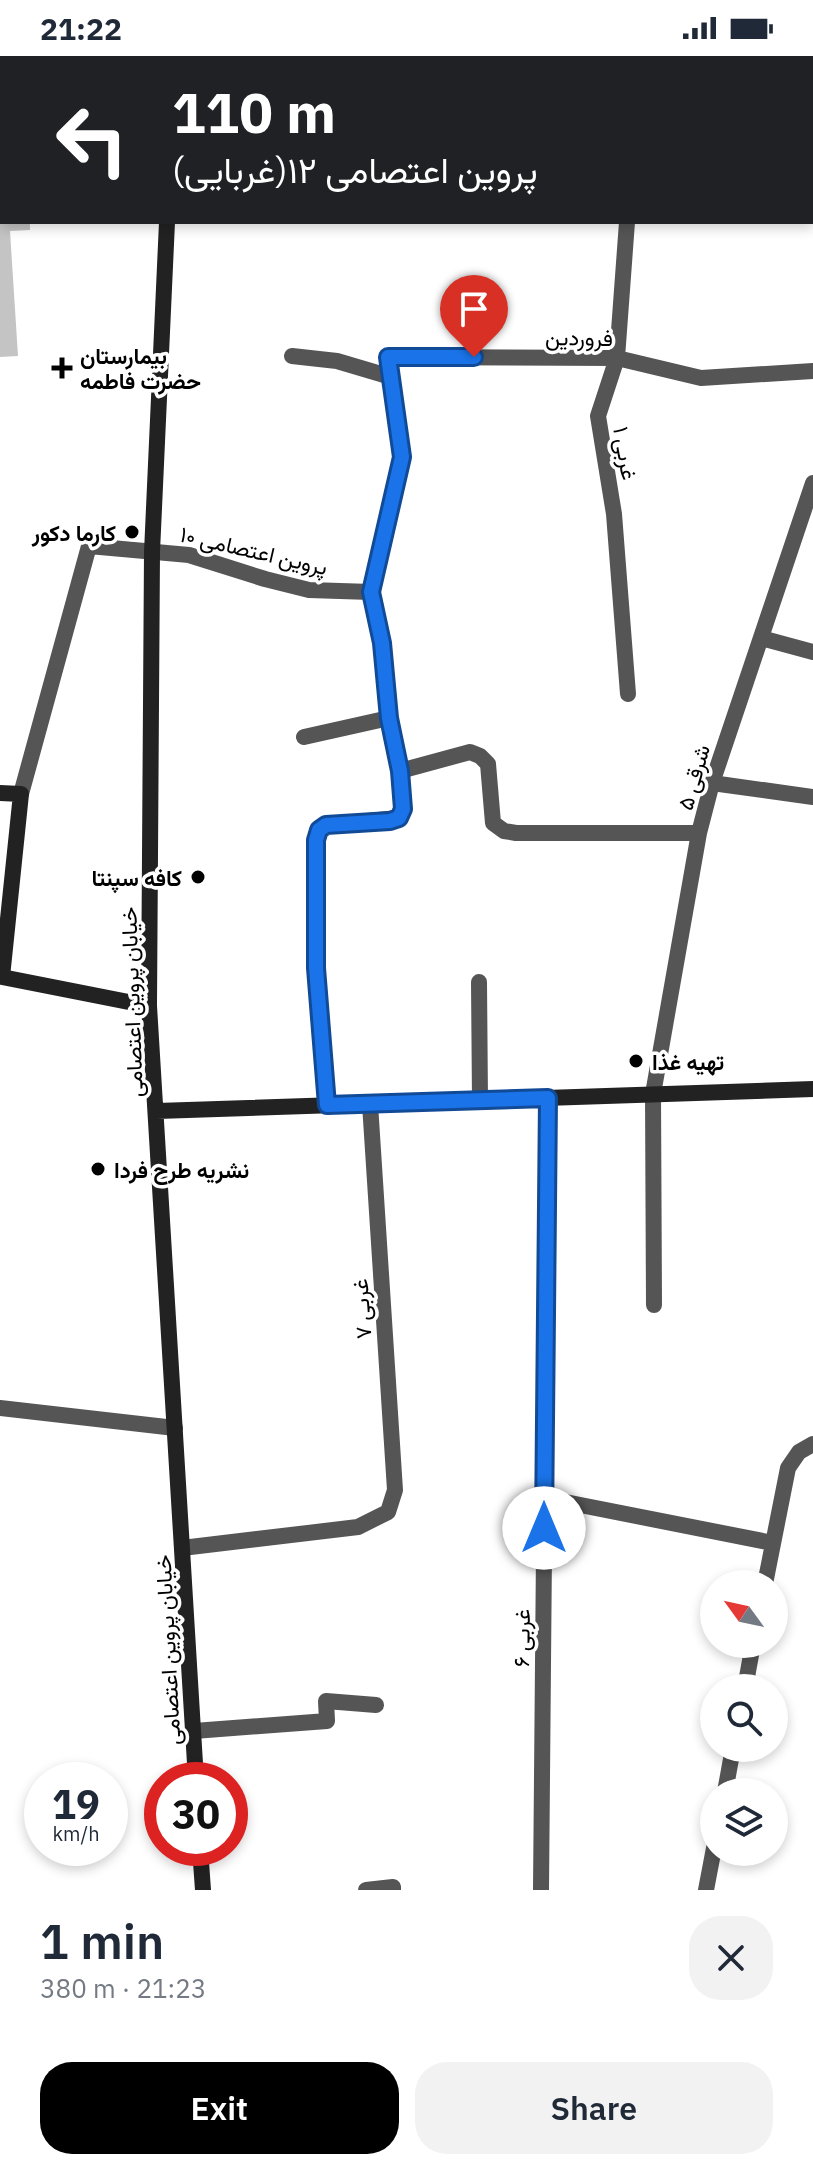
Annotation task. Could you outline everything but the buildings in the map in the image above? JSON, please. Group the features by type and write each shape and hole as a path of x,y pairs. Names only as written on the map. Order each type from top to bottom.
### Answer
{"street":[{"name":"خیابان پروین اعتصامی","path":"167,224 152,552 149,1006 195,1762"},
{"name":"غربی ۱","path":"627,224 617,358 598,416 614,514 628,694"},
{"path":"292,356 337,361 391,377 402,457 371,592 382,643 389,718 400,771 403,809 399,818 326,825 319,830 316,840 316,968 327,1105"},
{"name":"فروردین","path":"391,377 388,357 617,358 701,378 813,371"},
{"name":"شرقی ۵","path":"654,1305 653,1094 699,833 712,783 813,483"},
{"name":"پروین اعتصامی ۱۰","path":"21,794 89,546 189,555 309,590 371,592"},
{"path":"761,638 813,652"},
{"path":"304,737 389,718"},
{"path":"400,771 470,752 480,756 488,764 493,823 504,831 699,833"},
{"path":"712,783 813,797"},
{"path":"0,793 21,794 1,978 149,1006"},
{"path":"479,982 480,1100"},
{"path":"157,1111 813,1089"},
{"name":"غربی ۶","path":"541,1890 548,1098"},
{"name":"غربی ۷","path":"182,1548 358,1527 388,1512 395,1490 370,1104"},
{"path":"0,1408 175,1428"},
{"path":"768,1570 788,1468 806,1448"},
{"path":"545,1498 773,1543"},
{"path":"194,1731 327,1721 326,1701 376,1705"},
{"path":"201,1866 203,1890"},
{"path":"706,1890 711,1866"},
{"path":"366,1890 393,1887 393,1890"}],"place":[{"name":"بیمارستان حضرت فاطمه","path":"62,368"},
{"name":"کارما دکور","path":"132,532"},
{"name":"کافه سپنتا","path":"198,877"},
{"name":"تهیه غذا","path":"636,1061"},
{"name":"نشریه طرح فردا","path":"98,1169"}],"route":[{"path":"474,357 388,357 402,457 371,592 382,643 389,718 400,771 403,809 399,818 390,821 326,825 319,830 316,840 316,968 327,1105 548,1098 544,1528"}]}
